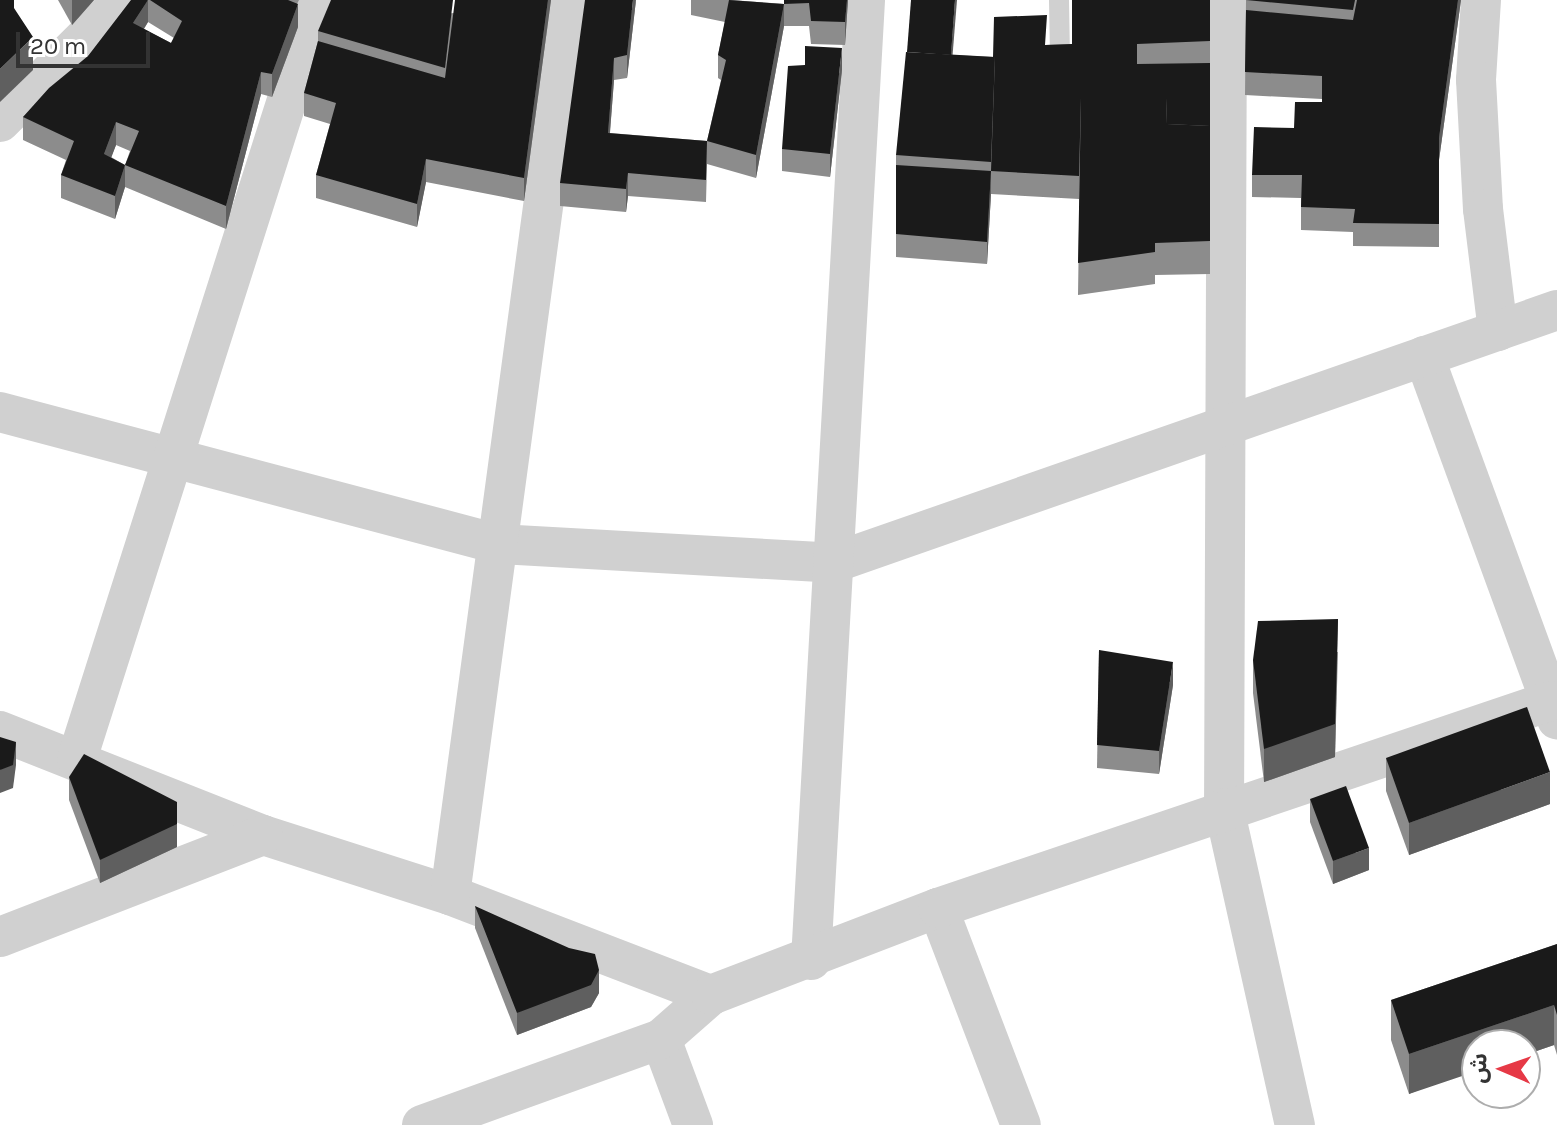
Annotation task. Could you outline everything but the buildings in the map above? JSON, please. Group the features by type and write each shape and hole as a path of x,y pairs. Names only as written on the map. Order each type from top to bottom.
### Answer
{"street":[{"path":"0,122 123,0"},
{"path":"77,759 170,459 319,0"},
{"path":"450,895 571,0"},
{"path":"811,960 865,0"},
{"path":"1227,0 1228,423 1224,808 1295,1125"},
{"path":"1481,0 1476,80 1483,209 1498,331"},
{"path":"0,412 498,544 833,563 1557,310"},
{"path":"422,1125 661,1039 711,995 811,960 938,908 1224,808 1554,710 1424,356"},
{"path":"0,731 263,835 450,895 711,995"},
{"path":"0,937 263,835"},
{"path":"938,908 1021,1125"},
{"path":"661,1039 693,1125"}],"lane":[{"path":"1059,0 1060,56"}]}
